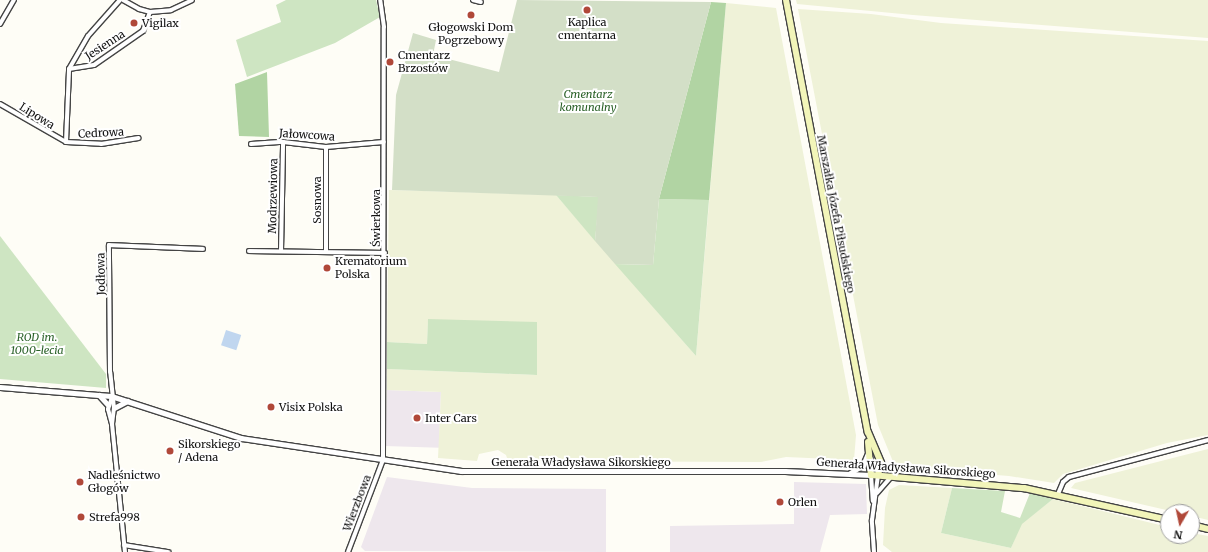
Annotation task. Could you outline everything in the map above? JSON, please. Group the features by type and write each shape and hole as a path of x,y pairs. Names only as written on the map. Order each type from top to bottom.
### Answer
{"main road":[{"name":"Marszałka Józefa Piłsudskiego","path":"786,0 868,432 869,450 874,475"},
{"name":"Marszałka Józefa Piłsudskiego","path":"868,432 881,463 874,475"},
{"name":"Generała Władysława Sikorskiego","path":"874,475 1018,487 1058,494 1160,518"}],"street":[{"path":"0,24 14,0"},
{"path":"122,0 139,9 150,12 171,10 192,0"},
{"name":"Jesienna","path":"70,69 88,36 122,0"},
{"name":"Świerkowa","path":"380,0 384,21 385,253 383,460"},
{"path":"473,0 481,2"},
{"name":"Jesienna","path":"70,69 94,65 143,31 150,12"},
{"name":"Cedrowa","path":"70,69 66,142 101,144 139,138"},
{"name":"Lipowa","path":"0,104 66,142"},
{"name":"Jałowcowa","path":"251,144 282,142 326,147 384,142"},
{"name":"Modrzewiowa","path":"281,251 282,142"},
{"name":"Sosnowa","path":"326,147 326,252"},
{"name":"Jodłowa","path":"112,397 110,245 203,249"},
{"path":"249,251 385,253"},
{"name":"Generała Władysława Sikorskiego","path":"0,387 99,394 127,401 241,438 461,471 508,473 786,471 874,475"},
{"path":"99,394 108,405 112,424 125,552"},
{"path":"108,405 112,397"},
{"path":"112,397 114,408 112,424"},
{"path":"114,408 127,401"},
{"path":"1058,494 1063,482 1069,477 1208,440"},
{"path":"850,473 863,465 869,450"},
{"name":"Wierzbowa","path":"348,552 383,460"},
{"path":"874,475 876,495"},
{"path":"874,475 874,552"},
{"path":"873,502 876,495 892,476"},
{"path":"124,545 168,552"}],"shaded area":[{"path":"387,390 441,392 439,448 385,446"},
{"path":"387,477 472,488 606,489 606,552 365,551 361,547"},
{"path":"794,482 866,484 867,514 830,515 820,552 670,552 670,526 794,524"}],"green space":[{"path":"286,0 376,0 380,17 335,43 247,77 236,40 281,22 276,5"},
{"name":"Cmentarz komunalny","path":"517,0 711,2 659,199 653,265 615,264 595,241 598,197 392,190 396,95 413,33 436,40 433,55 499,72"},
{"path":"796,0 1208,0 1208,38 913,15 797,4"},
{"path":"711,2 726,3 709,200 659,199"},
{"path":"726,3 776,8 856,435 854,460 786,457 761,462 508,461 506,455 498,450 479,454 477,461 438,458 441,392 387,390 387,369 537,375 428,320 427,344 387,342 389,190 556,195 696,356"},
{"path":"798,9 871,14 941,23 1208,41 1208,435 1167,443 1063,474 1054,483 1009,476 908,468 894,464 878,425"},
{"path":"267,72 269,137 239,136 235,84"},
{"path":"556,195 599,197 595,241"},
{"path":"659,199 709,200 696,356 615,264 653,265"},
{"name":"ROD im. 1000-lecia","path":"0,236 106,374 106,388 0,379"},
{"path":"428,319 537,322 537,375 387,369 387,342 427,344"},
{"path":"1208,449 1208,520 1200,518 1200,504 1160,504 1160,509 1071,488 1075,483"},
{"path":"899,485 952,488 941,533 1011,548 1021,524 1053,499 1160,525 1160,544 1200,544 1200,534 1208,536 1208,552 892,552 883,545 885,508 889,490"},
{"path":"952,488 1005,491 1001,512 1020,518 1030,493 1053,499 1022,524 1011,548 941,533"}],"water":[{"path":"226,330 241,335 236,350 221,345"}],"place":[{"name":"Kaplica cmentarna","path":"587,10"},
{"name":"Głogowski Dom Pogrzebowy","path":"471,15"},
{"name":"Vigilax","path":"134,23"},
{"name":"Cmentarz Brzostów","path":"390,62"},
{"name":"Krematorium Polska","path":"327,268"},
{"name":"Visix Polska","path":"271,407"},
{"name":"Inter Cars","path":"417,418"},
{"name":"Sikorskiego / Adena","path":"170,451"},
{"name":"Nadleśnictwo Głogów","path":"80,482"},
{"name":"Orlen","path":"780,502"},
{"name":"Strefa998","path":"81,517"}]}
